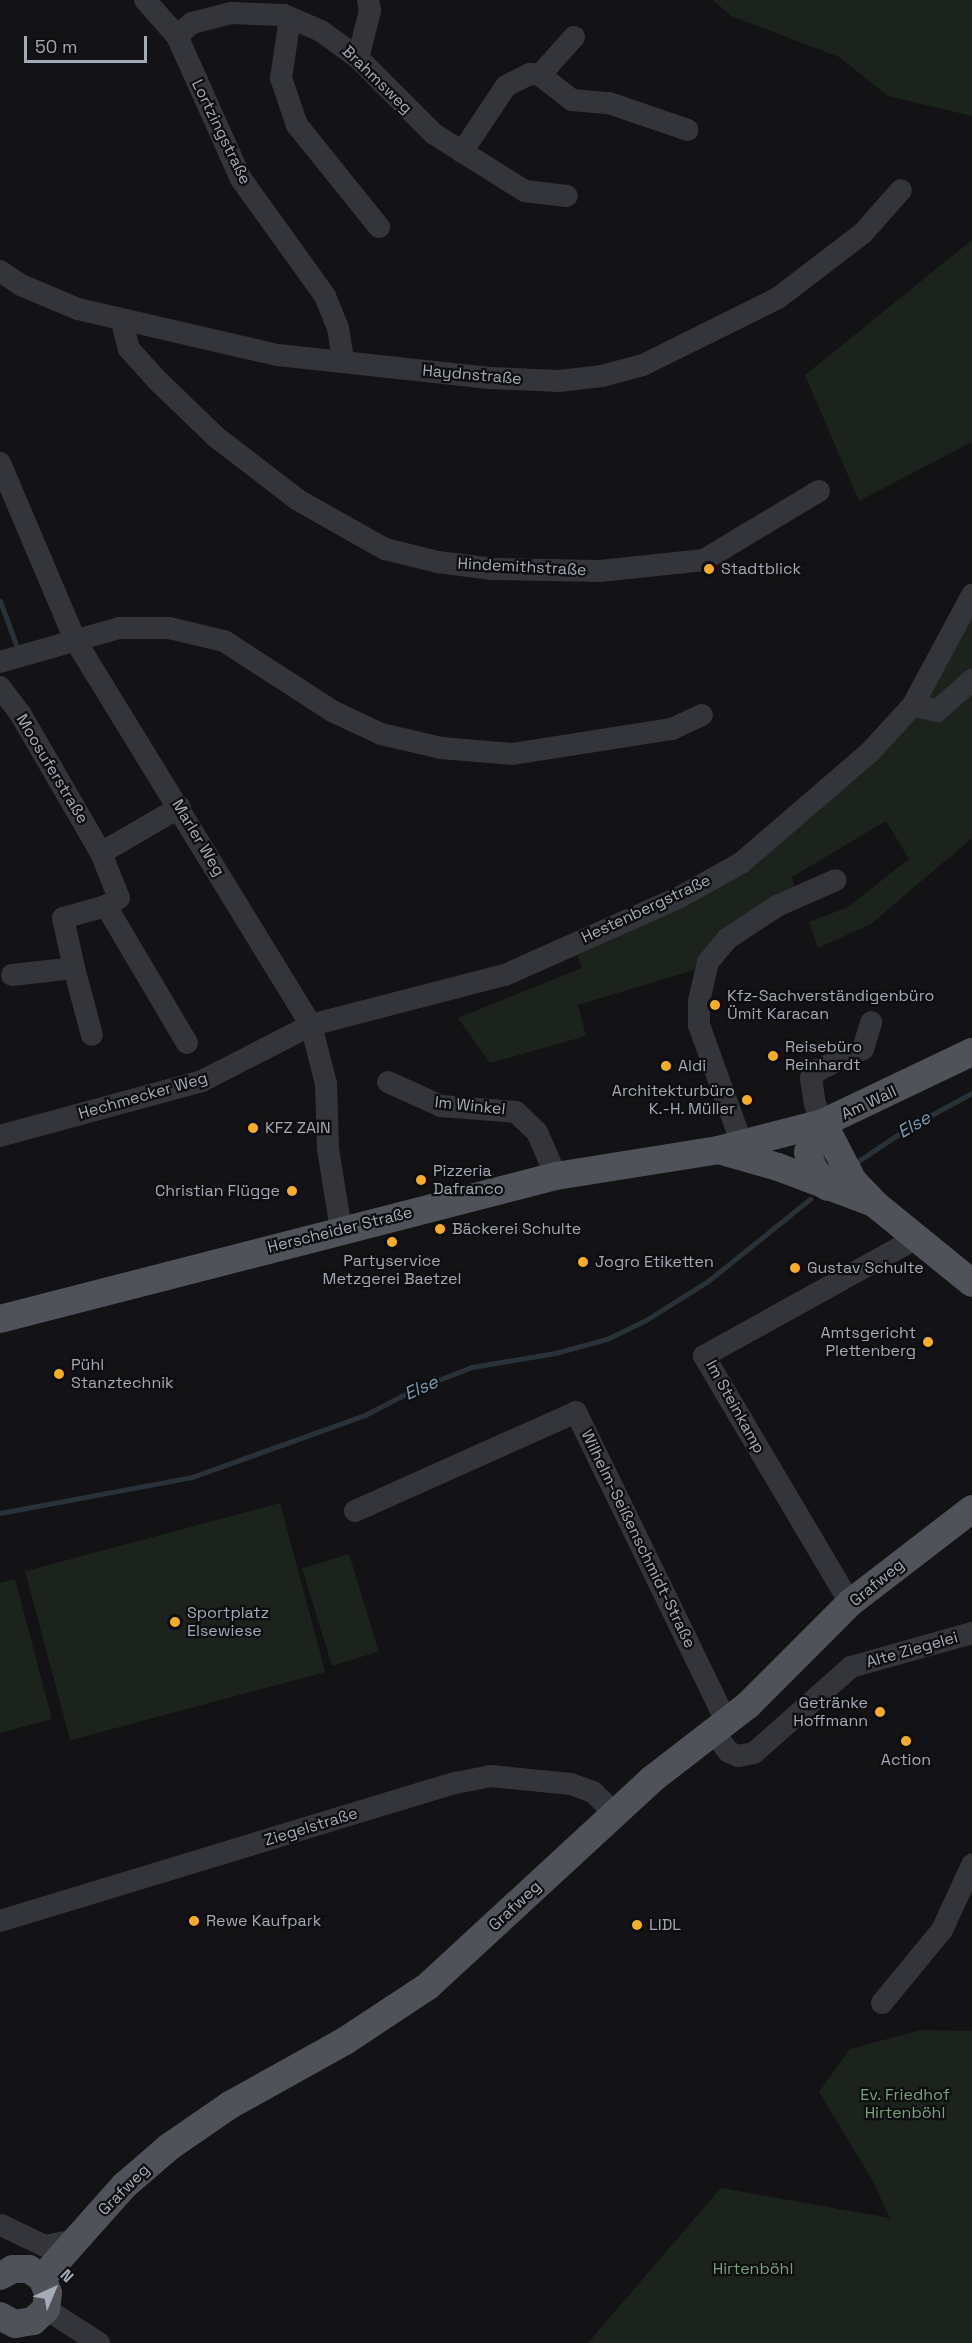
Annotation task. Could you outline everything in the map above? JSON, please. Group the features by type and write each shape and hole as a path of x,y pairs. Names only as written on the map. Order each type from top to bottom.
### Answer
{"main road":[{"name":"Am Wall","path":"823,1123 972,1052"},
{"name":"Herscheider Straße","path":"0,1319 341,1229 556,1176 730,1147 823,1123"},
{"path":"823,1123 808,1152 813,1168 828,1187"},
{"path":"823,1123 847,1174 875,1204 972,1283"},
{"path":"730,1147 763,1162 875,1204"},
{"name":"Grafweg","path":"21,2274 76,2240 125,2186 197,2127 345,2041 428,1986 615,1813 722,1727 850,1603 972,1509"},
{"path":"9,2328 33,2321 46,2309 48,2293 21,2274"}],"street":[{"name":"Lortzingstraße","path":"146,0 177,36 241,179 325,296 338,328 343,359"},
{"path":"358,58 370,11 368,0"},
{"name":"Brahmsweg","path":"177,36 192,23 231,14 290,18 321,31 358,58 405,109 462,152 525,191 567,196"},
{"path":"290,18 281,78 297,125 379,227"},
{"path":"540,75 574,37"},
{"path":"462,152 506,86 530,74 540,75 572,100 609,103 688,130"},
{"name":"Haydnstraße","path":"0,271 21,285 78,309 278,355 343,359 479,377 558,381 602,376 643,365 778,298 863,233 901,190"},
{"name":"Hindemithstraße","path":"122,319 129,349 216,437 298,500 341,526 386,549 417,557 492,569 600,571 704,560 819,491"},
{"name":"Marler Weg","path":"0,463 75,640 180,807 311,1025 326,1084 328,1149 341,1229"},
{"name":"Hestenbergstraße","path":"311,1025 505,975 680,897 741,863 870,752 914,705 972,595"},
{"path":"0,662 119,628 159,628 224,641 332,711 381,734 441,748 512,754 672,729 702,716"},
{"path":"914,705 937,711 972,680"},
{"name":"Moosuferstraße","path":"0,687 27,725 101,853 118,898 106,906"},
{"path":"101,853 180,807"},
{"path":"730,1147 699,1025 699,1001 708,962 727,939 777,906 836,880"},
{"path":"92,1035 63,918 106,906 187,1043"},
{"path":"12,975 74,968"},
{"name":"Am Wall","path":"823,1123 812,1091 812,1076 863,1049 871,1022"},
{"name":"Hechmecker Weg","path":"0,1136 202,1081 311,1025"},
{"name":"Im Winkel","path":"388,1082 441,1106 516,1112 537,1132 556,1176"},
{"name":"Im Steinkamp","path":"850,1603 704,1356 916,1238"},
{"name":"Wilhelm-Seißenschmidt-Straße","path":"355,1511 576,1412 719,1707 722,1727"},
{"name":"Alte Ziegelei","path":"722,1727 729,1752 738,1756 754,1753 851,1667 972,1633"},
{"name":"Ziegelstraße","path":"1,1915 455,1783 491,1776 571,1784 593,1792 615,1813"},
{"path":"882,2003 942,1930 972,1865"},
{"path":"0,2224 45,2246 76,2240"},
{"path":"0,2224 15,2240 21,2274"},
{"path":"46,2309 99,2343"}],"green space":[{"path":"713,0 972,0 972,116 888,96 839,57 731,16"},
{"path":"972,240 972,442 859,501 805,375"},
{"path":"972,595 972,838 871,924 818,948 809,922 848,907 909,859 886,821 792,877 795,889 697,969 578,1005 586,1036 490,1063 458,1018 582,968 572,943 680,897 870,752"},
{"name":"Sportplatz Elsewiese","path":"280,1503 325,1672 70,1740 25,1571"},
{"path":"349,1554 379,1652 332,1666 302,1568"},
{"path":"15,1579 52,1719 0,1733 0,1583"},
{"name":"Hirtenböhl","path":"921,2030 972,2031 972,2343 588,2343 721,2188 890,2218 871,2178 819,2092 850,2049"}],"waterway":[{"path":"0,601 18,650"},
{"name":"Else","path":"857,1162 909,1127 972,1093"},
{"name":"Else","path":"0,1513 192,1477 365,1415 415,1389 472,1367 555,1353 607,1339 646,1320 708,1281 810,1199"}],"place":[{"name":"Stadtblick","path":"709,569"},
{"name":"Kfz-Sachverständigenbüro Ümit Karacan","path":"715,1005"},
{"name":"Reisebüro Reinhardt","path":"773,1056"},
{"name":"Aldi","path":"666,1066"},
{"name":"Architekturbüro K.-H. Müller","path":"747,1100"},
{"name":"KFZ ZAIN","path":"253,1128"},
{"name":"Pizzeria Dafranco","path":"421,1180"},
{"name":"Christian Flügge","path":"292,1191"},
{"name":"Bäckerei Schulte","path":"440,1229"},
{"name":"Partyservice Metzgerei Baetzel","path":"392,1242"},
{"name":"Jogro Etiketten","path":"583,1262"},
{"name":"Gustav Schulte","path":"795,1268"},
{"name":"Amtsgericht Plettenberg","path":"928,1342"},
{"name":"Pühl Stanztechnik","path":"59,1374"},
{"name":"Sportplatz Elsewiese","path":"175,1622"},
{"name":"Getränke Hoffmann","path":"880,1712"},
{"name":"Action","path":"906,1741"},
{"name":"Rewe Kaufpark","path":"194,1921"},
{"name":"LIDL","path":"637,1925"}],"park label":[{"name":"Ev. Friedhof Hirtenböhl","path":"905,2104"}]}
